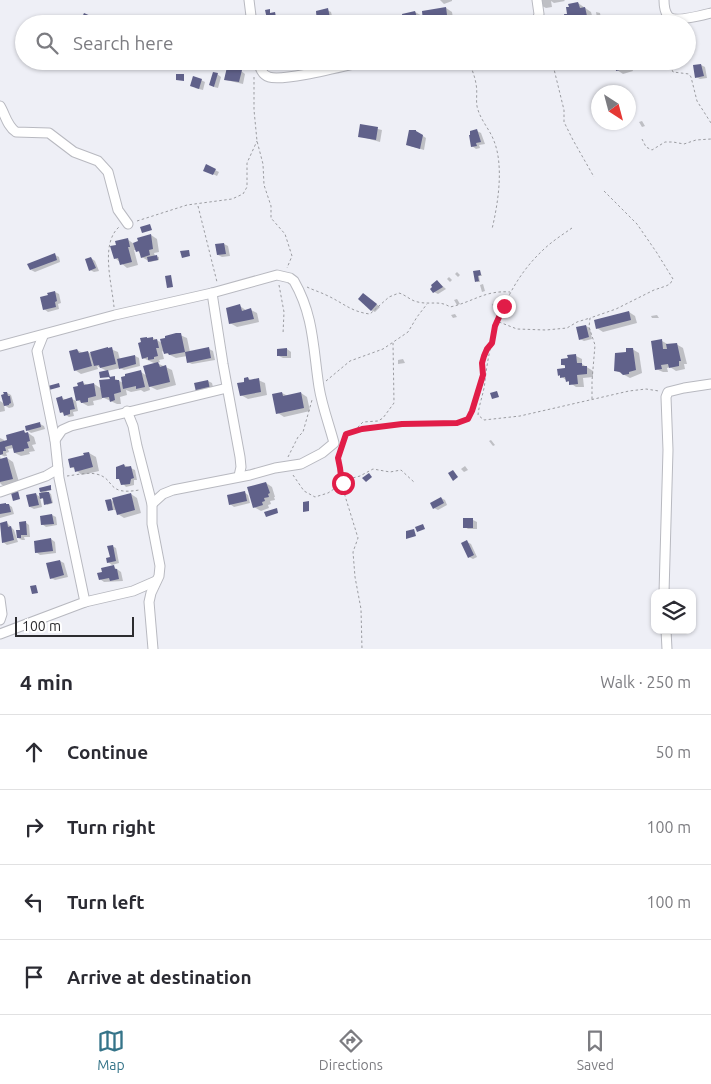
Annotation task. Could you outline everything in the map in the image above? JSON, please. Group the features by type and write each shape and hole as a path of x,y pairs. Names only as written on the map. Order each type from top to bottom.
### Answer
{"street":[{"path":"249,0 251,15"},
{"path":"537,0 539,15"},
{"path":"664,0 668,15"},
{"path":"696,16 711,13"},
{"path":"262,70 268,77 280,78 323,70"},
{"path":"0,106 12,130 16,132 49,132 74,152 98,160 104,166 113,187 118,210 128,224"},
{"path":"0,346 43,336 115,315 279,275 290,278 295,283 307,308 314,341 319,386 325,416 334,444 312,459 294,466 173,490 163,494 152,504"},
{"path":"215,292 227,388 241,467 239,476"},
{"path":"37,351 43,336"},
{"path":"27,340 37,351 55,440 58,473 86,602"},
{"path":"664,589 668,450 666,398 668,392 711,384"},
{"path":"55,440 62,430 71,426 227,388"},
{"path":"127,412 133,426 152,504 152,524 160,566 159,576 149,602 153,649"},
{"path":"241,467 250,475"},
{"path":"0,492 58,473"},
{"path":"0,634 86,602 133,591 156,581"},
{"path":"133,591 149,602"},
{"path":"0,599 2,614 0,620"},
{"path":"666,634 667,649"}],"path":[{"path":"256,70 254,76 254,110 257,140 263,164 264,185 271,206 271,218 285,234 292,256 286,269 279,275 284,312 282,334"},
{"path":"472,70 476,84 477,109 494,140 497,150 498,204 492,229"},
{"path":"554,70 564,110 564,122 594,177"},
{"path":"672,70 673,72 688,74 691,77 697,101 711,123"},
{"path":"642,139 646,147 652,150 665,142 684,144 696,140 711,139"},
{"path":"115,315 108,247 112,236 118,228 159,213 187,206 232,199 243,194 247,187 247,163 257,140"},
{"path":"498,321 518,329 546,330 567,328 577,322 616,310 654,290 670,284 672,279 657,252 637,224 604,191"},
{"path":"198,205 215,292"},
{"path":"572,228 542,251 519,277 511,292 495,326 478,415 484,420 520,416 646,389 668,392"},
{"path":"295,283 325,294 342,305 370,314 389,297 399,293 417,302 427,304 438,302 450,307 489,292 511,292"},
{"path":"415,483 401,470 390,472 373,469 315,497 304,491 285,467 298,438 303,432 313,398 319,386 334,376 350,361 374,353 408,332 427,304"},
{"path":"590,318 590,327 595,345 592,400"},
{"path":"353,432 363,422 378,421 383,418 394,403 393,342"},
{"path":"334,444 346,434 353,432 402,424 464,422 472,411 483,375 482,363 484,356 491,345"},
{"path":"346,434 338,458 342,484 358,538 353,552 355,577 362,609 362,649"},
{"path":"58,473 93,473 102,476 112,486 122,492 148,489"}],"building":[{"path":"578,2 580,8 585,7 587,15 564,15 567,14 566,7 569,7 568,4"},
{"path":"446,7 447,15 422,15 422,11"},
{"path":"328,8 329,15 316,15 316,11"},
{"path":"270,9 270,13 275,12 276,15 266,15 265,10"},
{"path":"415,11 416,15 402,15"},
{"path":"701,64 704,76 695,78 694,70 696,70 696,65"},
{"path":"226,70 242,70 239,82 224,80"},
{"path":"213,72 218,73 214,87 209,85"},
{"path":"176,74 184,74 184,81 176,80"},
{"path":"193,76 202,79 199,89 190,86"},
{"path":"360,124 378,127 376,140 358,137"},
{"path":"477,129 481,142 476,143 477,146 471,147 470,131"},
{"path":"409,130 416,130 423,135 420,149 406,145"},
{"path":"206,164 216,169 213,175 203,171"},
{"path":"150,224 152,230 142,233 140,227"},
{"path":"151,234 153,249 149,250 150,255 141,258 139,251 136,252 133,243 138,241 137,238"},
{"path":"128,238 132,262 120,265 118,258 114,259 110,246 116,245 115,241"},
{"path":"224,243 226,254 217,255 215,244"},
{"path":"189,250 190,256 182,258 180,251"},
{"path":"55,253 57,260 30,270 27,264"},
{"path":"157,255 158,260 148,262 147,257"},
{"path":"91,257 96,268 89,271 85,259"},
{"path":"480,270 479,281 475,282 473,271"},
{"path":"171,275 173,287 167,288 165,276"},
{"path":"437,280 443,287 433,293 430,289 431,285"},
{"path":"55,291 56,307 43,310 40,297"},
{"path":"363,293 377,304 371,311 358,299"},
{"path":"240,304 242,311 251,308 254,319 229,324 226,308"},
{"path":"629,311 631,320 596,329 594,320"},
{"path":"586,325 589,337 579,340 576,327"},
{"path":"181,333 185,352 164,354 160,339"},
{"path":"153,337 153,340 157,339 159,348 156,348 158,356 154,357 154,359 148,360 148,357 142,359 138,343 141,342 140,338"},
{"path":"662,339 663,349 667,349 666,344 677,343 681,361 679,361 679,366 669,368 668,364 661,365 662,369 655,370 651,341"},
{"path":"112,347 116,364 100,368 99,365 94,366 90,352"},
{"path":"209,347 211,358 187,363 185,352"},
{"path":"287,348 287,356 277,356 277,349"},
{"path":"626,348 633,348 636,370 623,375 620,372 614,371 615,353 626,352"},
{"path":"77,349 79,353 88,351 92,366 74,371 69,351"},
{"path":"576,354 577,363 587,366 587,374 577,375 578,384 569,385 569,381 566,382 565,377 560,378 560,375 558,376 557,369 565,368 565,365 561,365 561,359 568,358 567,355"},
{"path":"135,355 136,364 119,369 117,359"},
{"path":"158,362 160,367 166,365 170,382 149,387 143,366"},
{"path":"108,370 110,377 100,378 99,372"},
{"path":"141,370 145,387 136,389 136,386 123,389 121,377 125,376 125,374"},
{"path":"115,376 115,380 119,380 121,392 114,394 115,400 110,402 109,397 102,398 99,380 110,379 109,377"},
{"path":"248,377 249,380 259,378 261,392 240,396 237,383 244,382 244,378"},
{"path":"208,380 210,389 196,392 194,383"},
{"path":"83,381 84,385 94,383 96,396 88,398 88,402 81,403 80,400 76,401 73,387 78,386 77,383"},
{"path":"59,383 60,387 49,390 48,386"},
{"path":"497,391 499,397 492,399 490,393"},
{"path":"3,392 7,392 8,396 10,396 11,403 9,405 4,406 1,395 4,394"},
{"path":"282,392 283,396 301,392 304,408 276,414 272,394"},
{"path":"62,396 63,400 72,397 75,409 70,410 70,414 64,416 63,412 60,413 56,398"},
{"path":"40,422 41,427 26,431 25,426"},
{"path":"24,430 25,433 28,432 30,441 27,442 29,448 14,453 12,445 5,447 6,451 3,451 3,454 0,455 0,442 7,440 6,435"},
{"path":"89,452 93,467 75,472 74,467 70,468 68,459"},
{"path":"7,457 13,479 0,482 0,459"},
{"path":"124,464 125,467 131,466 134,478 131,479 130,484 121,485 119,479 116,479 116,467"},
{"path":"453,470 458,477 453,481 448,473"},
{"path":"369,473 372,477 366,482 362,478"},
{"path":"266,482 270,493 268,494 269,497 264,498 263,505 253,508 247,487"},
{"path":"51,485 51,490 40,492 39,488"},
{"path":"18,491 20,499 13,501 11,493"},
{"path":"245,491 247,501 229,505 227,495"},
{"path":"49,492 52,503 44,505 43,498 40,499 39,493"},
{"path":"36,493 39,505 29,507 26,495"},
{"path":"131,493 135,510 117,515 112,498"},
{"path":"441,497 444,503 433,509 430,503"},
{"path":"111,499 113,510 108,511 105,500"},
{"path":"309,501 309,511 303,512 303,502"},
{"path":"0,504 9,504 11,512 0,514"},
{"path":"277,508 278,513 266,517 264,512"},
{"path":"52,514 54,524 41,525 40,516"},
{"path":"463,518 473,518 473,528 463,528"},
{"path":"7,521 8,527 11,526 14,540 2,543 0,523"},
{"path":"26,521 27,535 21,535 21,538 17,538 16,530 20,530 19,522"},
{"path":"423,524 425,529 417,532 415,527"},
{"path":"414,529 416,536 406,539 406,531"},
{"path":"51,538 53,551 35,553 34,541"},
{"path":"467,540 474,555 468,558 461,543"},
{"path":"113,545 116,561 107,563 106,558 110,557 107,546"},
{"path":"60,560 64,575 50,579 46,563"},
{"path":"114,565 119,579 110,581 109,578 99,580 97,573 102,572 101,568"},
{"path":"36,585 38,593 32,594 30,586"}],"route":[{"path":"343,483 338,454 346,434 362,429 402,424 457,423 468,419 483,375 482,363 484,356 492,343 495,326 504,306"}]}
